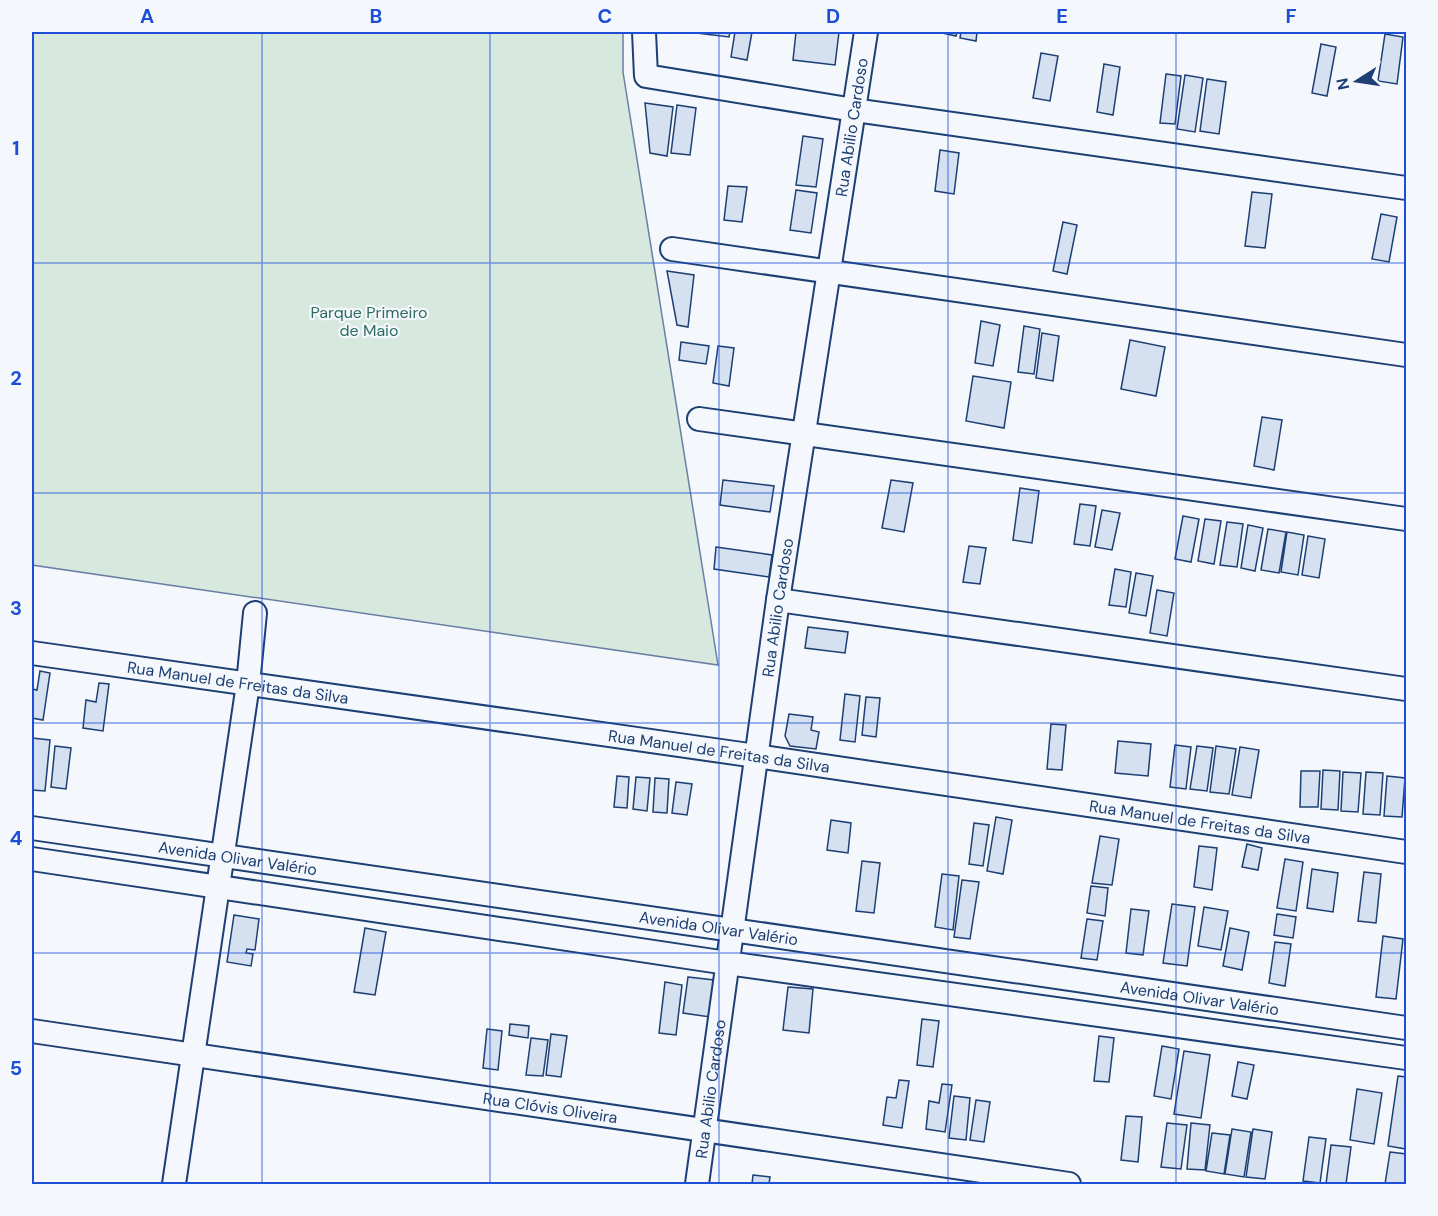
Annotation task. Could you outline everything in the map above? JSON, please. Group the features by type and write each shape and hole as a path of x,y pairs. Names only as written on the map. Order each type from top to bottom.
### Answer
{"street":[{"path":"645,32 646,76 854,110 1407,188"},
{"name":"Rua Abilio Cardoso","path":"697,1185 778,600 866,32"},
{"path":"672,249 1407,355"},
{"path":"699,419 1407,519"},
{"path":"778,600 1407,689"},
{"path":"174,1185 248,684 255,613"},
{"name":"Rua Manuel de Freitas da Silva","path":"32,653 1407,852"},
{"name":"Avenida Olivar Valério","path":"32,828 1407,1028"},
{"path":"32,859 727,963 1407,1058"},
{"name":"Rua Clóvis Oliveira","path":"32,1031 1069,1185"}],"green space":[{"name":"Parque Primeiro de Maio","path":"32,32 623,32 623,72 718,665 32,565"}],"building":[{"path":"688,32 730,32 729,37"},
{"path":"735,32 752,32 747,60 731,57"},
{"path":"796,32 839,32 835,65 793,60"},
{"path":"938,32 957,32 956,36"},
{"path":"961,32 977,32 976,41 960,38"},
{"path":"1385,34 1403,37 1397,84 1378,81"},
{"path":"1321,44 1336,47 1327,96 1312,93"},
{"path":"1041,53 1058,56 1050,101 1033,98"},
{"path":"1104,64 1120,67 1113,115 1097,112"},
{"path":"1166,74 1181,76 1175,124 1160,123"},
{"path":"1185,75 1203,78 1195,132 1177,129"},
{"path":"1207,79 1226,82 1219,134 1200,131"},
{"path":"645,103 673,107 667,156 650,153"},
{"path":"677,105 696,108 690,155 671,153"},
{"path":"803,136 823,139 816,187 796,185"},
{"path":"940,150 959,153 954,194 935,191"},
{"path":"728,186 747,187 742,222 724,220"},
{"path":"796,190 817,193 811,233 790,230"},
{"path":"1252,192 1272,194 1265,248 1245,246"},
{"path":"1381,214 1397,217 1389,262 1372,259"},
{"path":"1063,222 1077,225 1067,274 1053,271"},
{"path":"667,271 694,275 688,327 677,325"},
{"path":"981,321 1000,325 993,366 975,363"},
{"path":"1024,326 1040,329 1034,374 1018,372"},
{"path":"1042,333 1059,336 1053,381 1036,378"},
{"path":"1130,340 1165,347 1156,396 1121,389"},
{"path":"681,342 709,346 706,364 679,360"},
{"path":"718,346 734,348 729,386 713,383"},
{"path":"973,376 1011,382 1004,428 966,421"},
{"path":"1262,417 1282,420 1274,470 1254,466"},
{"path":"723,480 774,486 770,512 720,505"},
{"path":"891,480 913,483 904,532 882,528"},
{"path":"1020,488 1039,491 1032,543 1013,540"},
{"path":"1080,504 1096,506 1090,546 1074,544"},
{"path":"1102,510 1120,513 1112,550 1095,547"},
{"path":"1183,516 1199,519 1191,562 1175,559"},
{"path":"1205,519 1221,521 1214,564 1198,561"},
{"path":"1227,522 1243,524 1237,567 1220,565"},
{"path":"1248,525 1263,528 1255,571 1241,568"},
{"path":"1268,529 1286,532 1279,573 1261,570"},
{"path":"1287,532 1304,535 1298,575 1281,572"},
{"path":"1308,536 1325,539 1319,578 1302,575"},
{"path":"969,546 986,548 980,584 963,582"},
{"path":"716,547 772,555 769,577 714,569"},
{"path":"1115,569 1131,572 1126,607 1109,605"},
{"path":"1136,573 1153,576 1146,616 1129,613"},
{"path":"1157,590 1174,593 1167,636 1150,633"},
{"path":"808,627 848,632 845,653 805,648"},
{"path":"40,671 50,673 43,720 32,718 32,689 37,690"},
{"path":"99,683 109,684 103,731 83,728 86,700 96,702"},
{"path":"845,694 860,696 855,742 840,740"},
{"path":"866,697 880,698 876,737 862,735"},
{"path":"789,714 813,717 811,730 819,732 816,749 790,746 785,736"},
{"path":"1051,724 1066,725 1062,770 1047,769"},
{"path":"32,738 50,740 45,791 32,790"},
{"path":"1118,741 1151,744 1148,776 1115,773"},
{"path":"1175,745 1191,747 1186,789 1170,787"},
{"path":"55,746 71,748 66,789 51,787"},
{"path":"1197,746 1213,748 1207,791 1190,789"},
{"path":"1216,746 1236,749 1229,794 1210,792"},
{"path":"1240,747 1259,750 1251,798 1232,795"},
{"path":"1323,770 1340,771 1338,810 1321,809"},
{"path":"1301,771 1320,771 1318,807 1300,807"},
{"path":"1343,772 1361,773 1358,812 1341,811"},
{"path":"1366,772 1383,773 1380,815 1363,814"},
{"path":"617,776 629,777 627,808 614,807"},
{"path":"1387,776 1405,778 1402,817 1384,816"},
{"path":"636,777 650,778 647,811 633,809"},
{"path":"655,778 669,779 667,813 653,812"},
{"path":"676,782 692,784 687,815 672,813"},
{"path":"996,817 1012,820 1003,874 987,871"},
{"path":"831,820 851,823 848,853 827,850"},
{"path":"974,823 989,825 983,866 969,864"},
{"path":"1100,836 1119,839 1112,885 1092,883"},
{"path":"1247,844 1262,848 1258,870 1242,867"},
{"path":"1199,846 1217,848 1212,890 1194,887"},
{"path":"1285,859 1303,862 1296,911 1277,908"},
{"path":"862,861 880,863 874,913 856,911"},
{"path":"1312,869 1338,873 1333,912 1307,908"},
{"path":"1364,872 1381,874 1376,923 1358,921"},
{"path":"942,874 959,876 953,930 935,927"},
{"path":"962,880 979,882 970,939 954,937"},
{"path":"1091,886 1108,888 1105,916 1087,913"},
{"path":"1172,904 1195,907 1187,966 1163,963"},
{"path":"1204,907 1228,911 1221,950 1198,946"},
{"path":"1131,909 1149,911 1143,955 1126,953"},
{"path":"1277,914 1296,917 1293,938 1274,935"},
{"path":"234,915 259,919 255,950 247,949 246,953 253,954 251,966 227,962"},
{"path":"1087,919 1103,921 1097,960 1081,958"},
{"path":"365,928 386,932 375,995 354,992"},
{"path":"1230,928 1249,932 1242,970 1223,966"},
{"path":"1383,936 1403,939 1396,999 1376,997"},
{"path":"1275,942 1291,944 1285,986 1269,983"},
{"path":"688,977 714,980 710,1017 683,1013"},
{"path":"665,982 682,985 676,1035 659,1033"},
{"path":"788,987 813,989 809,1033 783,1030"},
{"path":"922,1019 939,1021 933,1067 917,1065"},
{"path":"510,1024 529,1026 528,1038 509,1035"},
{"path":"487,1029 502,1031 498,1070 483,1068"},
{"path":"551,1034 567,1036 561,1077 546,1075"},
{"path":"1099,1036 1114,1038 1109,1082 1094,1081"},
{"path":"531,1038 548,1040 543,1076 526,1075"},
{"path":"1162,1046 1179,1049 1171,1099 1154,1096"},
{"path":"1184,1051 1210,1055 1201,1118 1174,1114"},
{"path":"1238,1062 1254,1065 1247,1099 1232,1096"},
{"path":"1398,1076 1406,1077 1406,1149 1388,1146"},
{"path":"899,1080 909,1081 902,1128 883,1125 887,1097 896,1098"},
{"path":"942,1084 952,1085 945,1132 926,1129 929,1101 939,1103"},
{"path":"1357,1089 1382,1093 1374,1144 1350,1140"},
{"path":"954,1096 970,1098 966,1140 949,1138"},
{"path":"976,1100 990,1102 984,1142 970,1140"},
{"path":"1126,1116 1142,1117 1138,1162 1121,1160"},
{"path":"1167,1123 1187,1125 1181,1169 1161,1167"},
{"path":"1191,1123 1210,1125 1205,1170 1187,1169"},
{"path":"1232,1129 1251,1132 1244,1177 1225,1174"},
{"path":"1253,1129 1272,1132 1265,1179 1246,1177"},
{"path":"1212,1133 1230,1135 1224,1174 1206,1171"},
{"path":"1309,1137 1326,1139 1320,1183 1303,1181"},
{"path":"1331,1145 1351,1147 1346,1184 1326,1184"},
{"path":"1390,1152 1406,1154 1405,1184 1385,1184"},
{"path":"753,1175 770,1177 769,1184 752,1184"}]}
